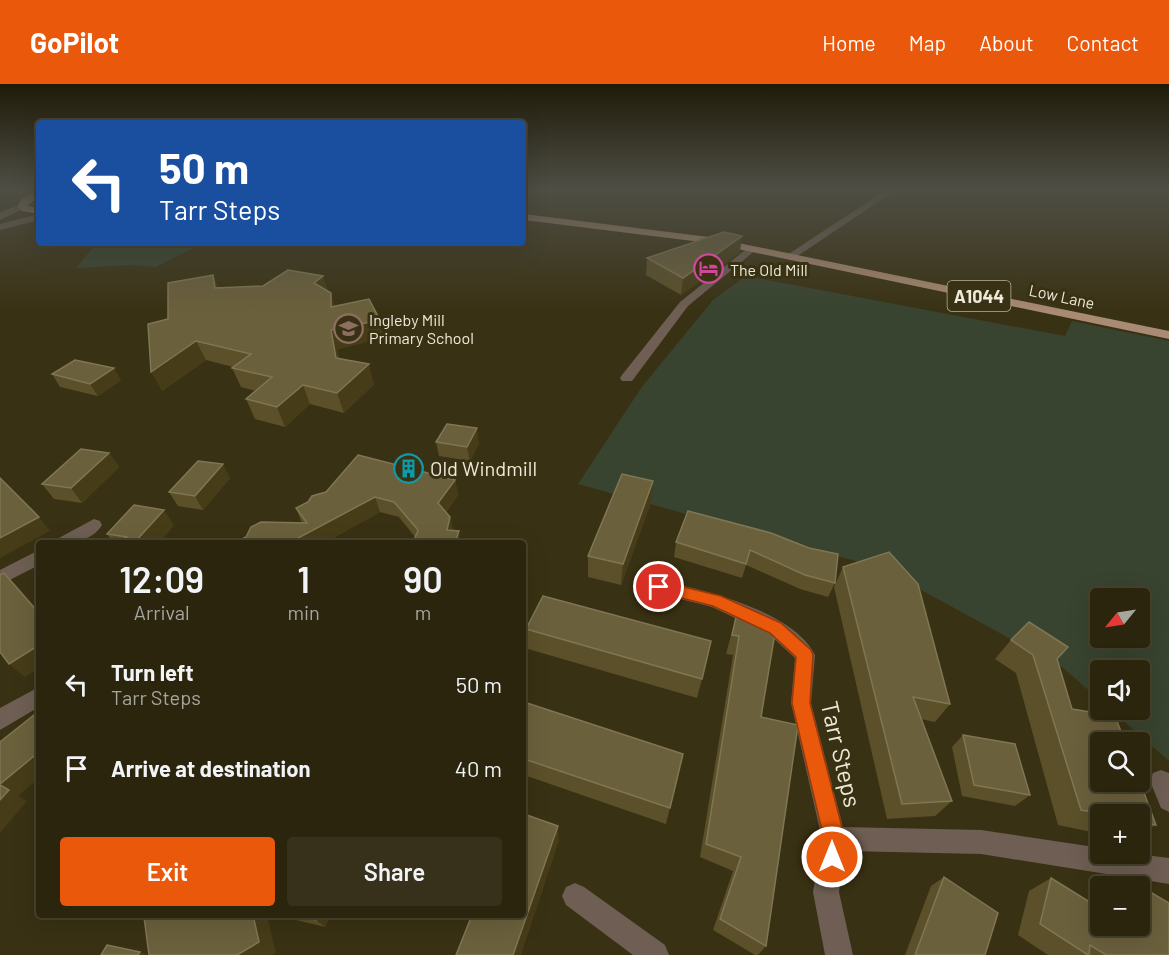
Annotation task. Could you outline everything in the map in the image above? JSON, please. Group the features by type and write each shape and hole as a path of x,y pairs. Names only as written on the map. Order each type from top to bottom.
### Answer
{"main road":[{"name":"Low Lane","path":"641,231 752,249 1169,335"}],"street":[{"path":"789,257 830,231"},
{"path":"627,378 684,304 752,249"},
{"path":"68,540 94,525"},
{"path":"0,578 36,559"},
{"name":"Tarr Steps","path":"659,587 716,601 776,628 805,655 801,703 834,839 826,891 839,955"},
{"path":"0,720 36,698"},
{"path":"834,839 981,842 1169,871"},
{"path":"575,896 656,955"}],"green space":[{"path":"94,246 197,246 156,267 131,265 76,268"},
{"path":"746,276 1065,336 1072,321 1169,341 1169,761 1150,744 1150,732 1136,732 1122,720 1150,720 1150,660 1090,660 1090,691 1062,667 881,568 578,484 641,388 713,300"}],"building":[{"path":"724,232 742,236 683,278 647,258"},
{"path":"288,270 323,276 314,283 331,293 331,307 369,299 380,320 331,330 336,358 369,364 337,393 303,385 277,407 246,399 272,377 232,368 251,354 196,341 151,372 148,324 168,319 168,283 213,275 215,288 263,286"},
{"path":"75,360 114,368 90,384 52,374"},
{"path":"447,424 477,428 467,447 436,442"},
{"path":"81,449 109,453 71,488 42,484"},
{"path":"358,455 455,480 438,503 450,517 447,530 459,531 456,540 414,540 418,530 394,502 375,497 295,540 240,540 246,537 251,527 261,522 307,523 296,508 308,502 312,496 326,492"},
{"path":"198,461 223,464 195,496 169,492"},
{"path":"622,474 653,481 623,564 588,556"},
{"path":"0,478 39,517 0,538"},
{"path":"134,505 164,510 137,540 122,540 127,537 107,534"},
{"path":"688,511 771,533 809,548 838,554 835,583 805,575 750,550 746,564 676,542"},
{"path":"889,552 918,584 950,704 913,697 952,801 902,804 843,567"},
{"path":"4,573 36,610 36,647 9,664 0,652 0,575"},
{"path":"543,596 711,641 702,679 526,629"},
{"path":"736,617 776,627 761,717 798,725 766,946 720,919 741,857 706,844 739,636 732,635"},
{"path":"1029,622 1068,647 1057,659 1072,709 1090,712 1090,720 1117,720 1121,732 1090,732 1090,792 1144,792 1148,804 1090,804 1090,812 1081,810 1033,655 1011,640"},
{"path":"526,703 683,754 670,808 526,760"},
{"path":"36,713 36,754 0,784 0,742"},
{"path":"963,735 1015,744 1030,795 974,785"},
{"path":"0,785 9,790 0,800"},
{"path":"1150,809 1156,825 1150,824"},
{"path":"526,815 558,826 526,918"},
{"path":"944,877 998,913 985,955 915,955"},
{"path":"1051,878 1090,902 1090,936 1150,936 1150,892 1169,903 1169,955 1106,955 1090,945 1088,955 1040,924"},
{"path":"144,918 254,918 259,942 237,955 149,955"},
{"path":"471,918 526,918 513,955 456,955"},
{"path":"107,945 140,952 138,955 101,955"}],"place":[{"name":"The Old Mill","path":"709,269"},
{"name":"Ingleby Mill Primary School","path":"348,328"},
{"name":"Old Windmill","path":"409,468"}],"route":[{"path":"659,587 716,601 776,628 805,655 801,703 834,839 832,857"}]}
